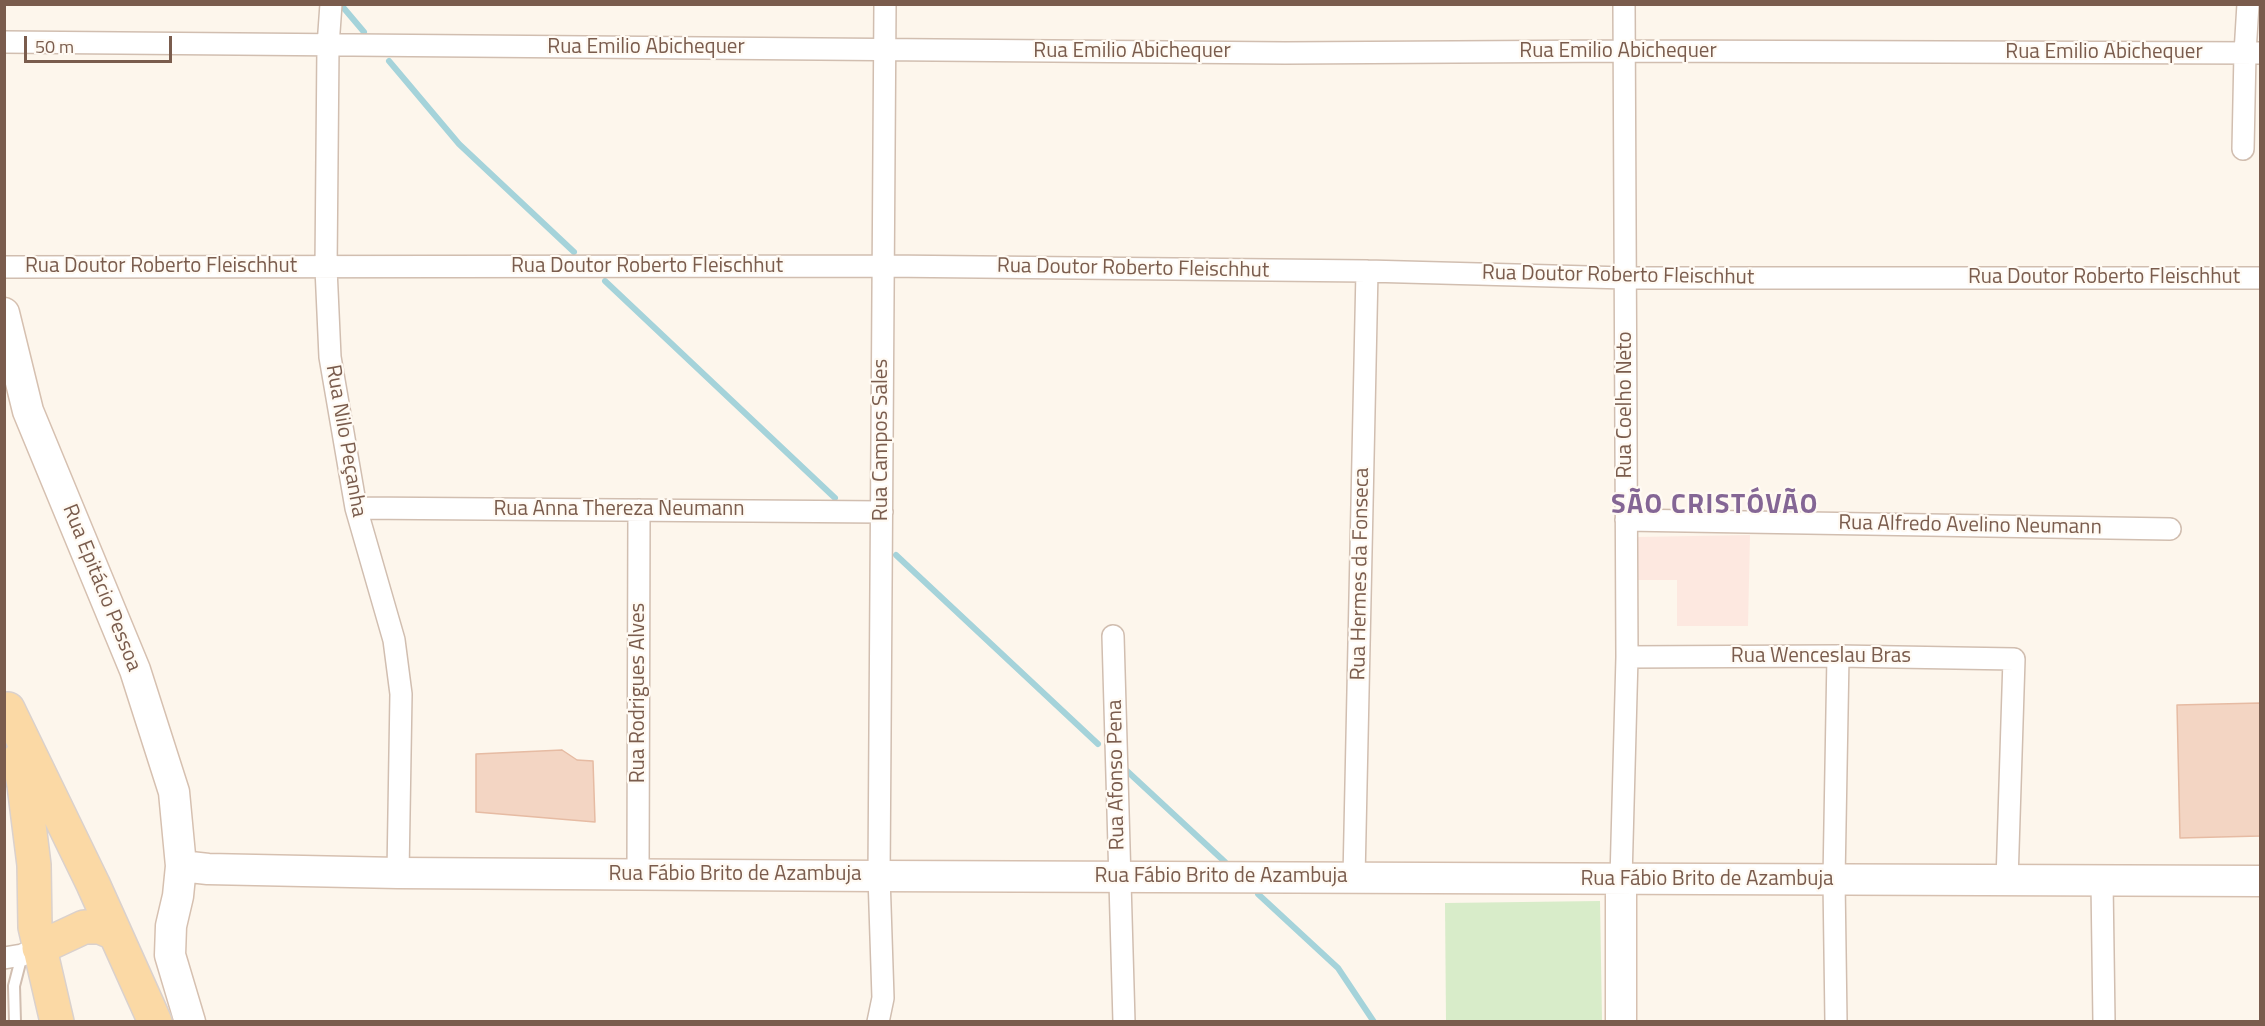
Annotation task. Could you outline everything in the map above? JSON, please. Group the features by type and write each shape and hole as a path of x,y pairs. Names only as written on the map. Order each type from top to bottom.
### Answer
{"main road":[{"path":"6,702 155,1022"},
{"path":"6,702 24,785 34,865 35,927 22,954"},
{"path":"22,954 84,927 100,927 114,933"},
{"path":"22,954 57,1022"}],"street":[{"name":"Rua Nilo Peçanha","path":"331,4 328,46 326,268 330,357 356,508 394,640 401,693 398,873"},
{"name":"Rua Campos Sales","path":"878,1022 883,998 879,876 885,4"},
{"name":"Rua Coelho Neto","path":"1621,1022 1621,879 1627,657 1624,4"},
{"path":"2243,150 2253,53 2248,4"},
{"name":"Rua Emilio Abichequer","path":"4,42 1273,53 1625,51 2253,53"},
{"name":"Rua Doutor Roberto Fleischhut","path":"4,267 884,266 1367,271 1626,278 2260,278"},
{"name":"Rua Hermes da Fonseca","path":"1354,878 1367,271"},
{"name":"Rua Epitácio Pessoa","path":"4,313 28,411 135,670 174,792 181,866 178,896 171,926 170,955 190,1022"},
{"name":"Rua Anna Thereza Neumann","path":"356,508 882,512"},
{"name":"Rua Rodrigues Alves","path":"638,875 639,510"},
{"name":"Rua Alfredo Avelino Neumann","path":"1626,520 2170,529"},
{"name":"Rua Afonso Pena","path":"1113,636 1124,1022"},
{"path":"1836,1022 1834,880 1838,656"},
{"name":"Rua Wenceslau Bras","path":"1627,657 1838,656 2014,659 2007,881"},
{"name":"Rua Fábio Brito de Azambuja","path":"181,866 208,869 398,873 638,875 2260,881"},
{"path":"2102,882 2104,1022"}],"lane":[{"path":"15,1022 9,988 22,954"}],"shaded area":[{"path":"1750,535 1748,626 1677,626 1677,580 1638,580 1638,537"}],"green space":[{"path":"1600,901 1602,1021 1446,1021 1445,903"}],"building":[{"path":"2260,703 2260,836 2180,838 2177,705"},
{"path":"562,750 577,760 593,761 595,822 476,812 476,754"}],"waterway":[{"path":"342,6 364,32"},
{"path":"389,61 459,144 574,252"},
{"path":"605,281 835,498"},
{"path":"896,555 1098,744"},
{"path":"1127,771 1225,862"},
{"path":"1258,894 1338,968 1374,1022"}],"district":[{"name":"SÃO CRISTÓVÃO","path":"1715,506"}]}
